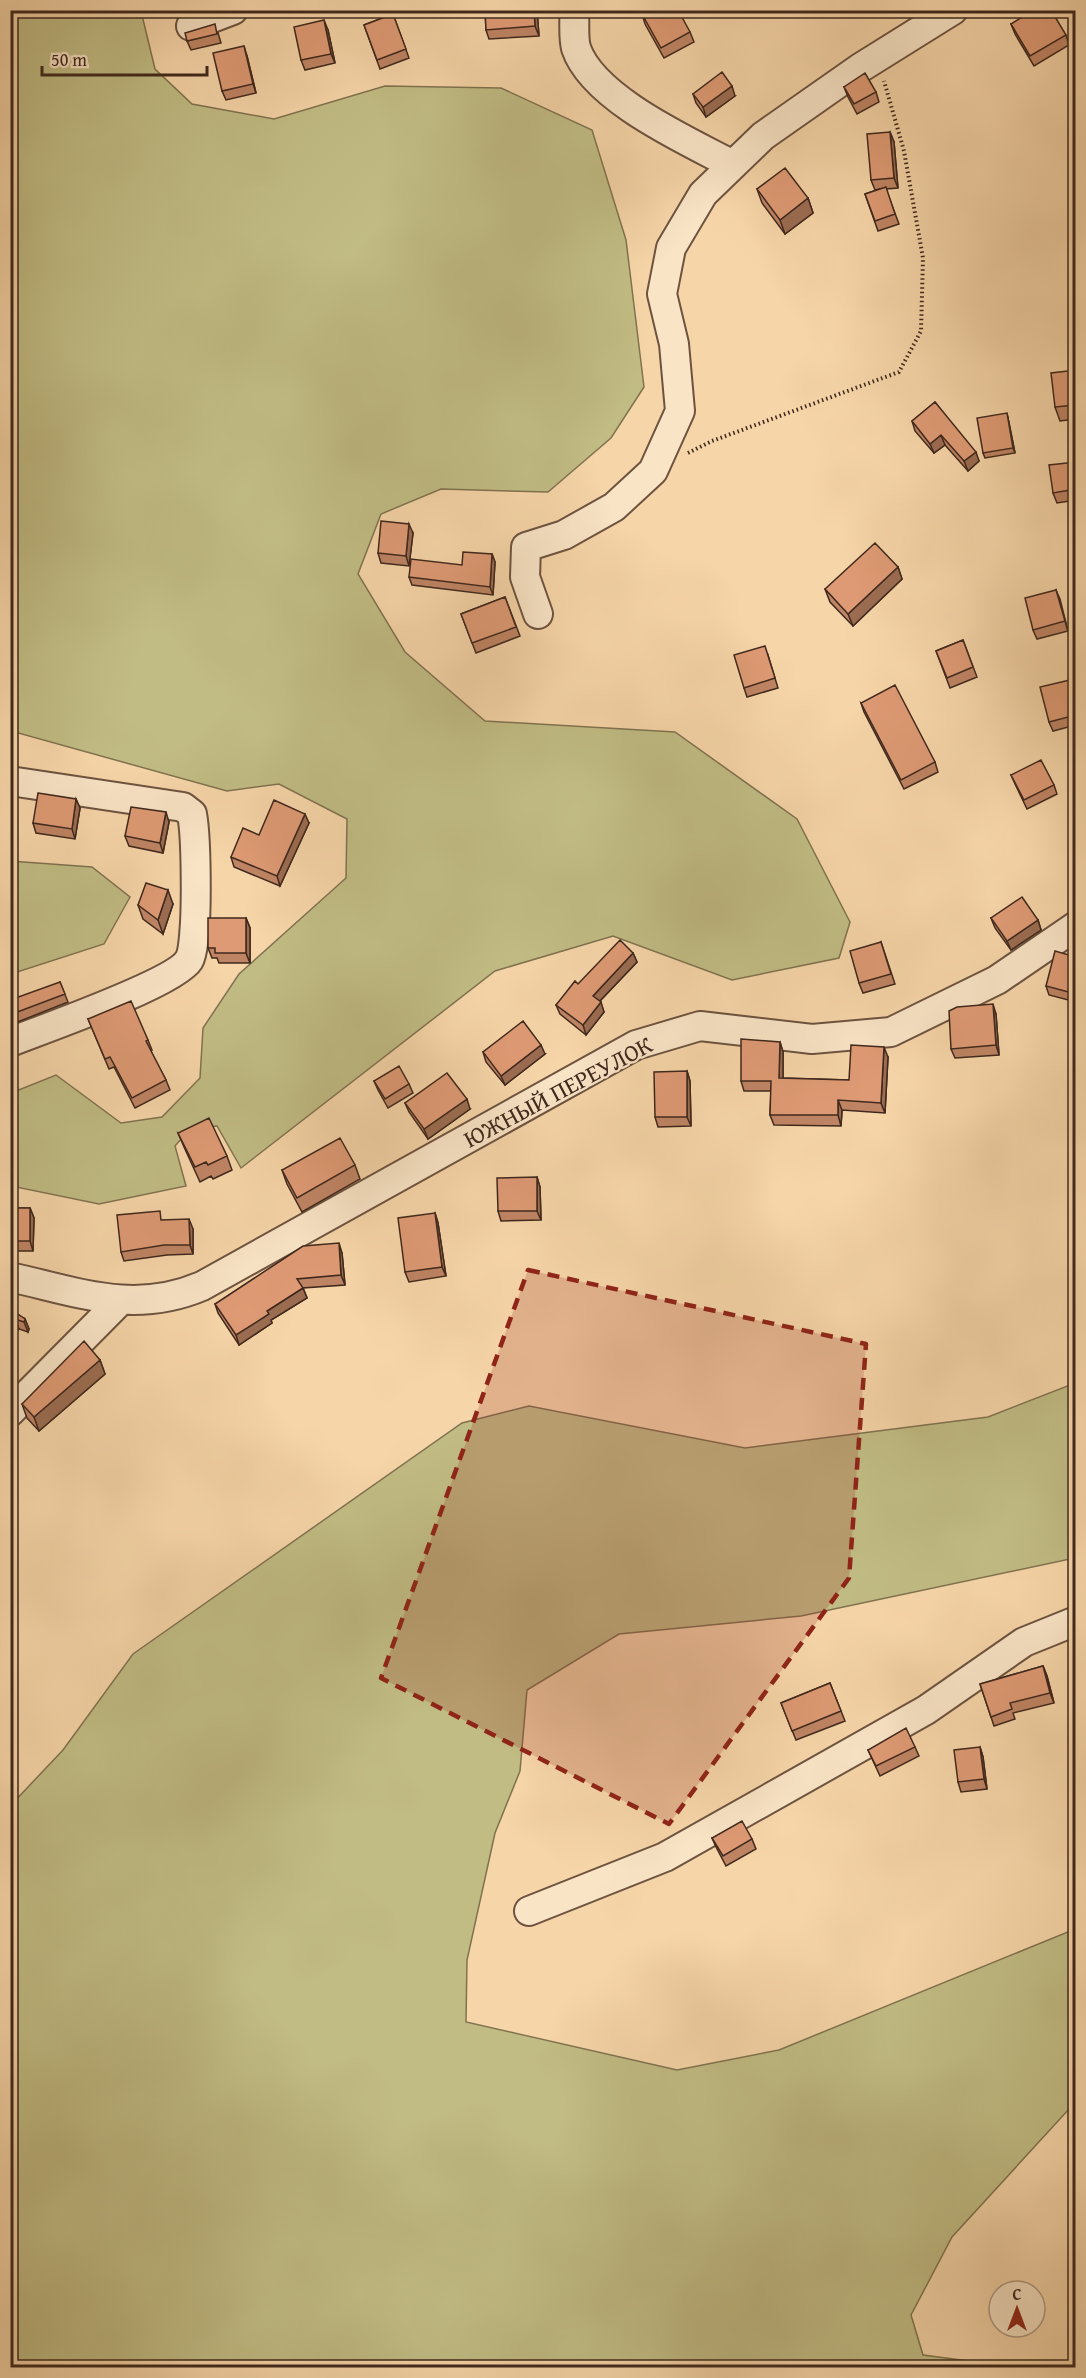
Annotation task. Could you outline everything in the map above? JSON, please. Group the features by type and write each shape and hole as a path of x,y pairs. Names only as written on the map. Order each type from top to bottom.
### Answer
{"street":[{"path":"190,26 233,10"},
{"path":"574,10 576,47 591,73 639,116 733,165"},
{"path":"538,614 525,577 526,547 564,535 614,507 653,471 680,411 674,344 662,294 671,248 703,194 763,136 878,57 953,10"},
{"path":"10,781 183,807 192,814 195,827 193,945 191,958 184,967 159,982 10,1042"},
{"name":"ЮЖНЫЙ ПЕРЕУЛОК","path":"10,1277 120,1301 176,1297 202,1286 636,1045 700,1026 812,1039 891,1032 997,980 1076,926"},
{"path":"10,1412 120,1301"},
{"path":"530,1911 665,1857 926,1710 1024,1642 1076,1621"}],"path":[{"path":"653,471 712,441 899,372 921,331 923,258 904,151 878,57"}],"highlighted area":[{"path":"528,1270 866,1344 849,1578 669,1824 381,1678"}],"shaded area":[{"path":"10,11 141,11 155,69 192,104 274,119 385,86 501,88 592,130 626,240 644,387 611,438 548,492 441,489 381,514 358,574 405,652 485,721 675,732 797,819 850,922 839,958 732,980 613,936 495,971 241,1168 217,1126 193,1131 175,1146 186,1186 99,1204 11,1186 11,1093 56,1075 121,1123 162,1117 200,1078 203,1028 239,974 346,878 347,819 279,784 227,791 11,731"},
{"path":"10,861 92,867 130,897 104,944 11,974"},
{"path":"1075,1383 1075,1558 801,1616 619,1634 527,1690 520,1771 495,1833 467,1960 466,2022 677,2070 779,2050 1075,1929 1075,2105 952,2237 911,2315 923,2355 1015,2367 11,2367 11,1805 63,1750 133,1654 462,1423 529,1406 745,1448 988,1417"}],"building":[{"path":"485,10 534,10 535,26 486,30"},
{"path":"648,10 678,10 690,32 661,48 642,14"},
{"path":"1034,10 1051,10 1066,35 1030,56 1011,24"},
{"path":"393,14 406,49 377,60 364,25"},
{"path":"324,20 331,54 301,60 294,27"},
{"path":"215,24 217,34 187,41 185,33"},
{"path":"244,46 253,84 222,91 213,53"},
{"path":"722,72 732,86 703,107 693,94"},
{"path":"865,73 876,92 854,104 844,87"},
{"path":"890,132 894,178 871,180 867,134"},
{"path":"785,168 808,198 780,220 757,189"},
{"path":"886,187 895,214 875,221 865,194"},
{"path":"1076,370 1076,405 1055,407 1051,373"},
{"path":"935,402 976,452 964,461 941,435 930,444 912,421"},
{"path":"1007,413 1013,448 983,453 977,418"},
{"path":"1076,462 1076,489 1053,493 1049,465"},
{"path":"381,521 409,524 406,556 378,553"},
{"path":"875,543 898,567 848,614 825,589"},
{"path":"463,552 492,554 490,587 409,577 411,559 462,565"},
{"path":"1056,590 1065,621 1033,630 1025,598"},
{"path":"505,597 516,627 472,643 461,614"},
{"path":"963,640 973,667 947,678 936,651"},
{"path":"765,646 775,678 744,688 734,655"},
{"path":"1070,680 1076,700 1076,715 1049,722 1040,687"},
{"path":"895,685 935,762 901,780 861,703"},
{"path":"1041,760 1054,785 1024,800 1011,775"},
{"path":"38,793 76,799 72,829 33,823"},
{"path":"274,800 305,814 277,876 231,857 243,828 259,835"},
{"path":"131,807 166,812 160,843 125,836"},
{"path":"146,883 168,890 158,920 138,905"},
{"path":"1022,897 1038,920 1007,941 991,918"},
{"path":"208,918 246,918 246,953 215,953 215,948 208,948"},
{"path":"620,940 633,953 593,996 601,1002 583,1025 556,1005 575,981 578,984"},
{"path":"881,942 891,974 859,983 850,951"},
{"path":"1055,951 1076,957 1076,994 1046,986"},
{"path":"60,982 65,994 12,1014 10,1011 10,1000"},
{"path":"131,1001 148,1040 146,1041 166,1080 132,1098 110,1057 105,1059 88,1019"},
{"path":"993,1004 996,1045 951,1049 949,1011 957,1007"},
{"path":"523,1021 541,1045 501,1076 483,1052"},
{"path":"741,1039 780,1042 779,1078 849,1080 851,1045 884,1047 881,1103 838,1100 838,1115 770,1115 771,1081 741,1081"},
{"path":"399,1066 409,1084 385,1099 374,1081"},
{"path":"687,1071 687,1117 655,1117 654,1072"},
{"path":"447,1073 467,1099 424,1129 405,1103"},
{"path":"209,1118 227,1156 208,1165 206,1162 195,1167 178,1133"},
{"path":"340,1138 355,1165 297,1198 282,1170"},
{"path":"537,1177 537,1211 498,1211 497,1178"},
{"path":"10,1208 30,1208 30,1241 10,1241"},
{"path":"160,1211 161,1220 189,1219 190,1245 164,1245 121,1252 117,1215"},
{"path":"435,1213 442,1267 405,1272 398,1218"},
{"path":"339,1243 341,1275 297,1279 303,1288 267,1311 269,1314 236,1335 215,1304 303,1246"},
{"path":"10,1309 25,1319 24,1322 15,1319 10,1326"},
{"path":"84,1341 100,1360 34,1417 22,1404"},
{"path":"1043,1666 1050,1693 1010,1703 1012,1709 991,1717 980,1684"},
{"path":"830,1683 841,1711 792,1731 781,1703"},
{"path":"906,1728 915,1747 876,1766 868,1750"},
{"path":"980,1747 984,1779 958,1782 954,1750"},
{"path":"742,1821 752,1839 723,1856 712,1838"}]}
